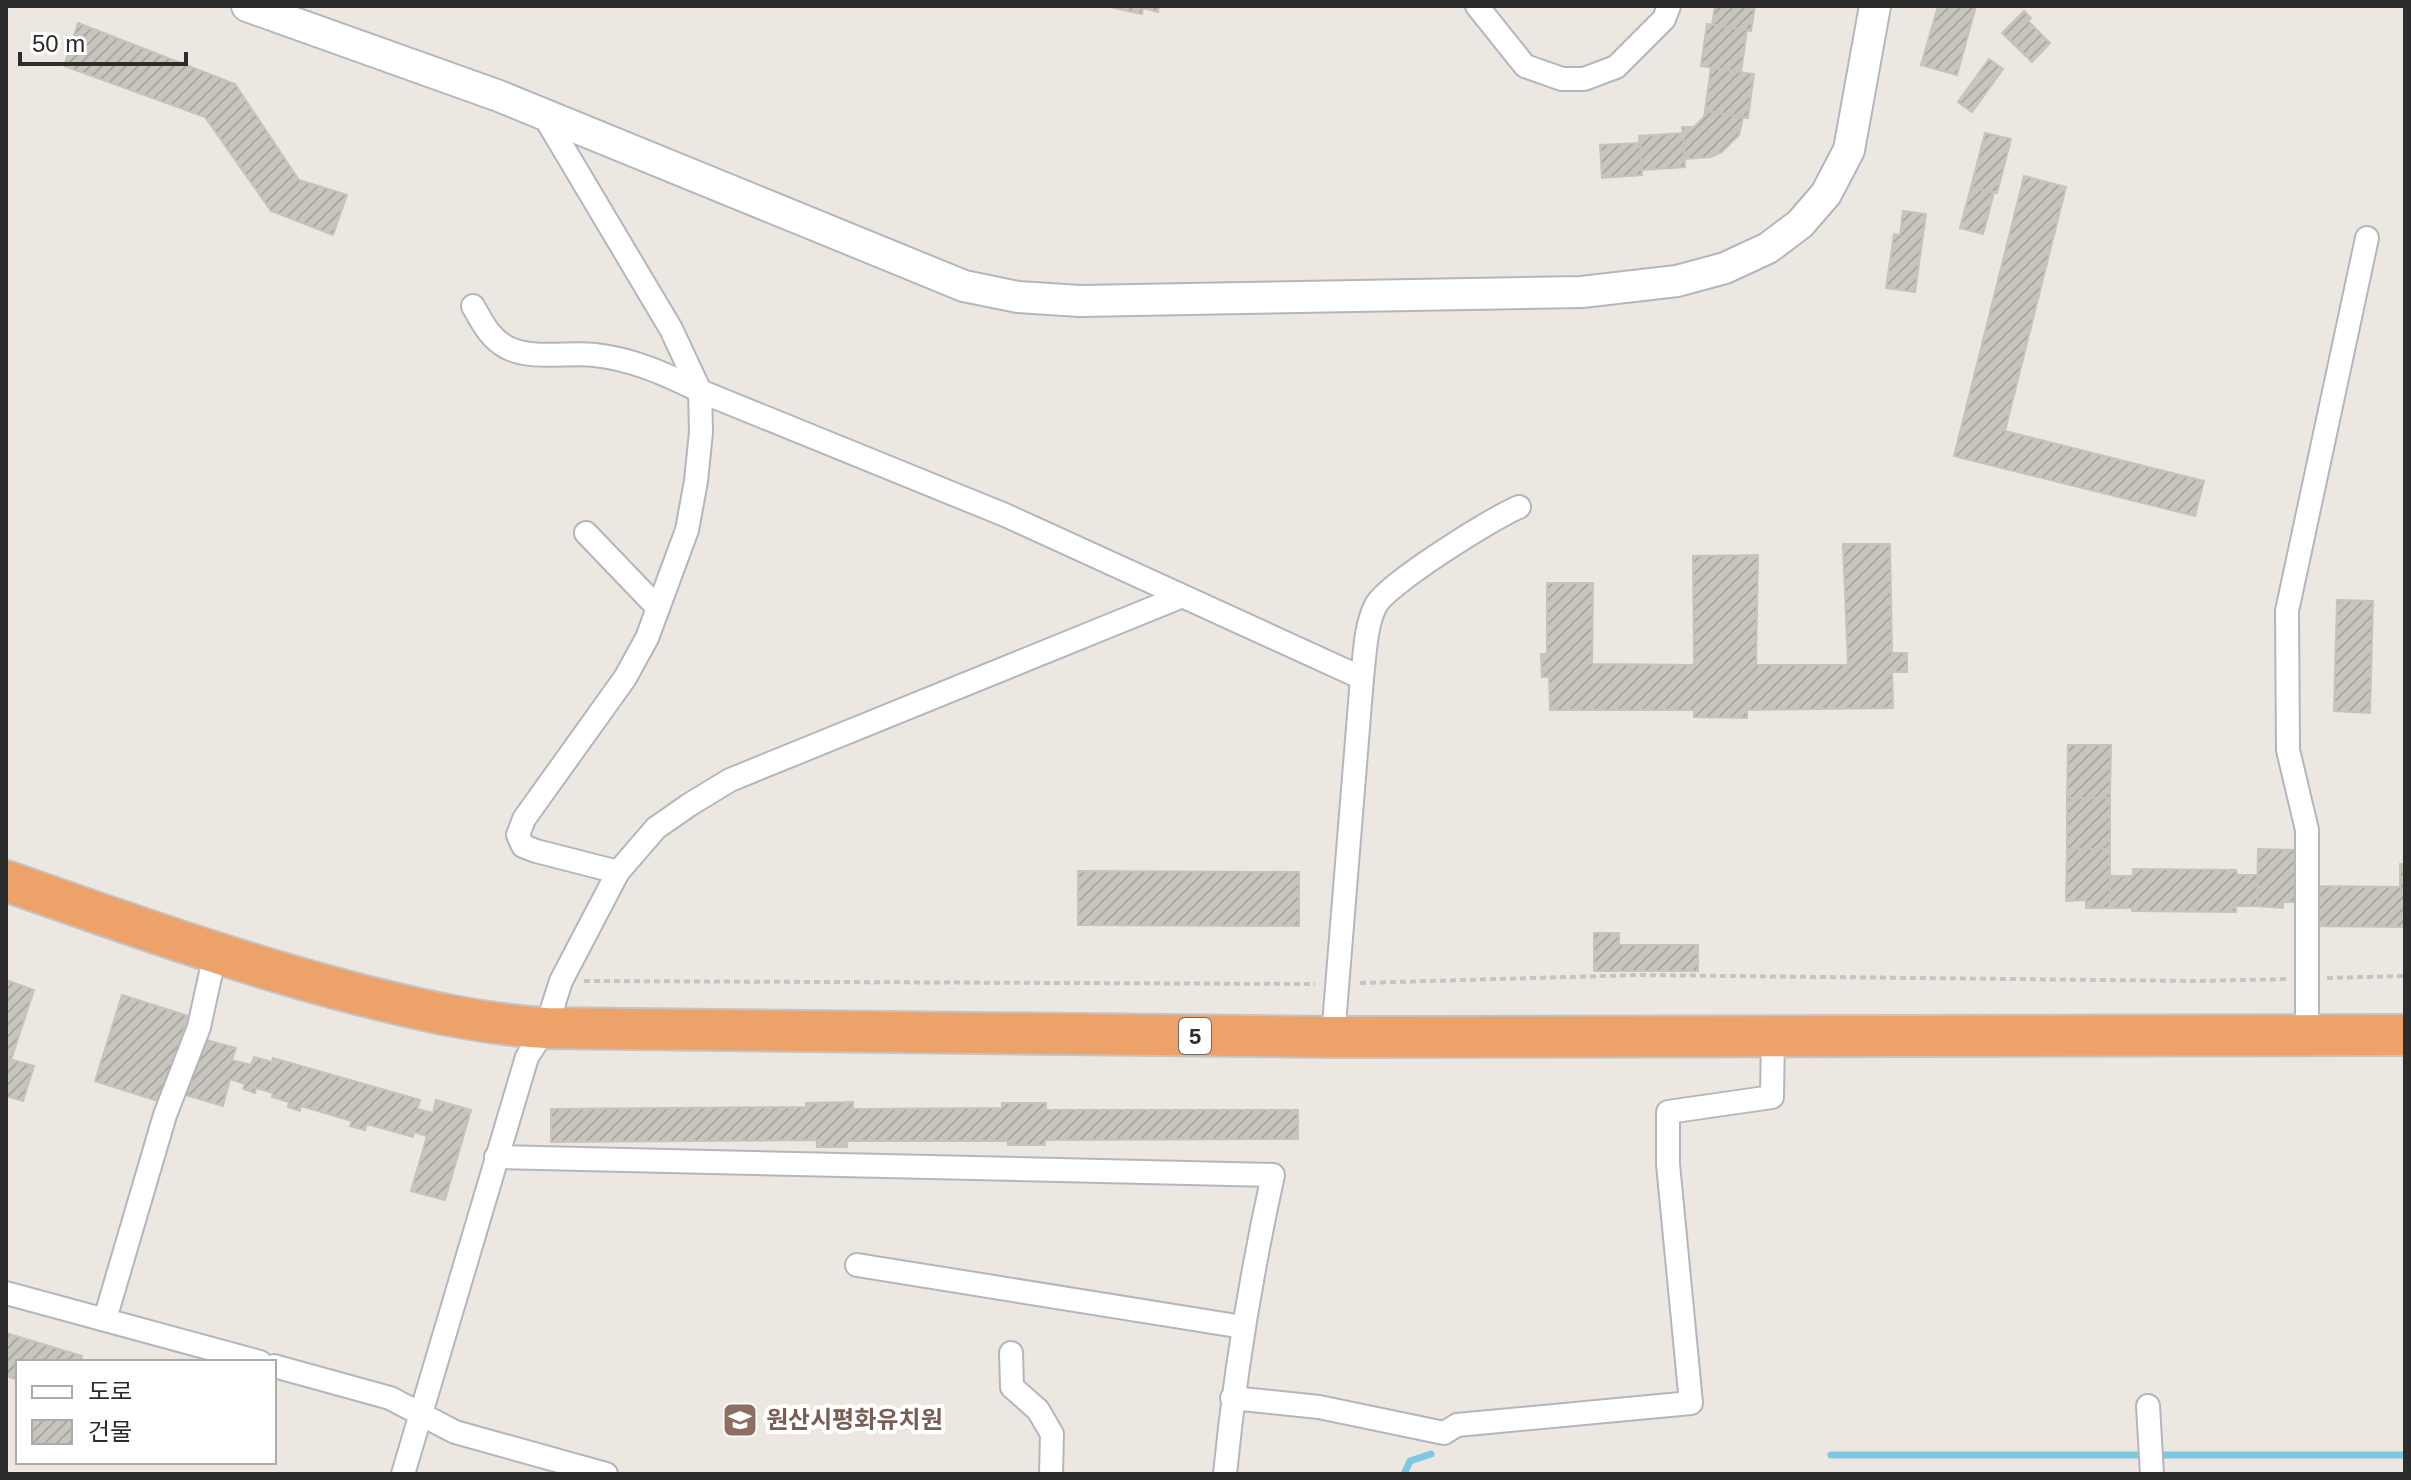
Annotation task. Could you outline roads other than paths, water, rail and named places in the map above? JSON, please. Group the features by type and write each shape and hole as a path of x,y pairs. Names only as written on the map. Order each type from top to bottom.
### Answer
{"highway":[{"name":"5","path":"6,881 215,954 294,978 452,1018 494,1025 1333,1037 2405,1035"}],"street":[{"path":"247,6 543,114 964,286 1018,297 1080,301 1582,292 1677,281 1725,268 1768,248 1800,224 1826,194 1849,150 1875,6"},
{"path":"1477,6 1525,66 1562,79 1584,79 1616,67 1664,19 1669,6"},
{"path":"543,114 671,329 700,391 701,432 696,481 687,530 672,578 647,638 625,678 538,797 518,835 523,846 536,851 618,872"},
{"path":"2307,1035 2307,830 2288,750 2287,611 2367,238"},
{"path":"473,306 489,333 508,348 528,353 596,355 656,369 700,391 1005,515 1362,678"},
{"path":"1333,1037 1362,678 1370,622 1377,603 1388,592 1500,514 1519,507"},
{"path":"586,533 658,608"},
{"path":"403,1474 527,1057 546,1028 561,981 618,872 656,828 730,780 1180,597"},
{"path":"105,1319 165,1115 199,1027 215,954"},
{"path":"1232,1398 1319,1407 1444,1433 1457,1425 1691,1403 1668,1164 1668,1112 1772,1097 1773,1036"},
{"path":"496,1157 1273,1175 1250,1282 1232,1398 1225,1474"},
{"path":"857,1265 1243,1327"},
{"path":"6,1293 253,1360"},
{"path":"1011,1353 1012,1387 1038,1410 1052,1434 1051,1474"},
{"path":"276,1367 390,1398 455,1432 606,1474"},
{"path":"2148,1406 2152,1472"}],"waterway":[{"path":"1404,1474 1410,1461 1431,1454"},
{"path":"1831,1455 2405,1455"}],"place":[{"name":"원산시평화유치원","path":"740,1420"}]}
